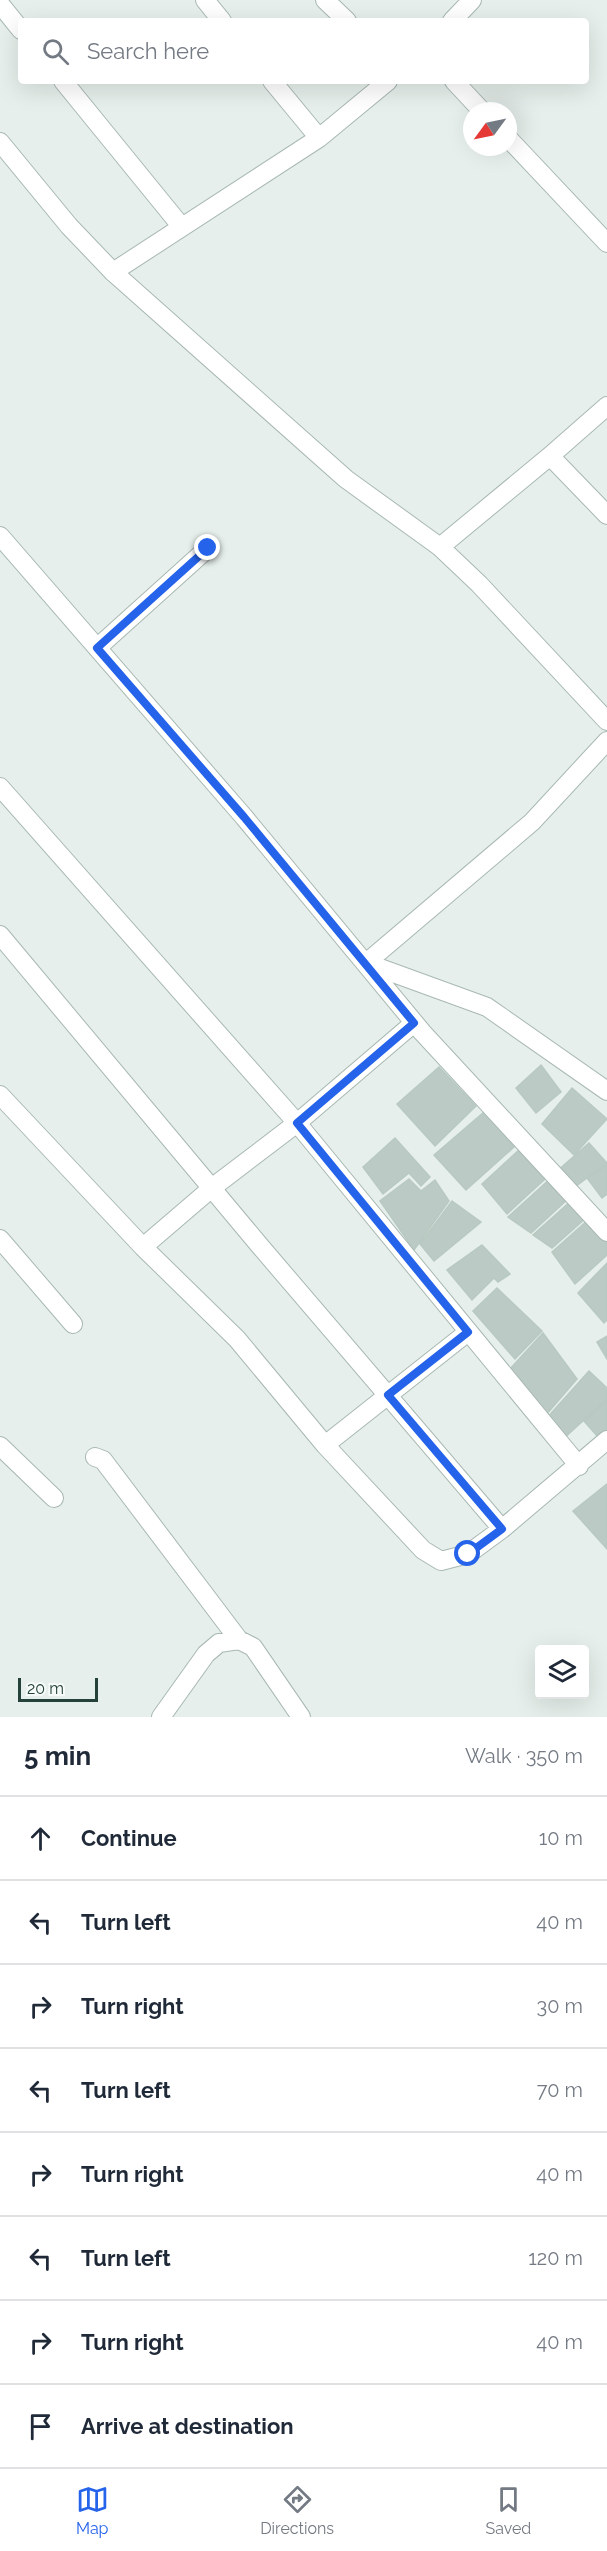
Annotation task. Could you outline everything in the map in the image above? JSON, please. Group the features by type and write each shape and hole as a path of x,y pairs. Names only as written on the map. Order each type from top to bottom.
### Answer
{"street":[{"path":"205,0 220,18"},
{"path":"325,0 344,18"},
{"path":"455,18 472,0"},
{"path":"0,4 18,26"},
{"path":"65,84 181,226"},
{"path":"274,84 319,138"},
{"path":"112,272 319,138 384,84"},
{"path":"457,84 474,102"},
{"path":"0,142 69,226 112,272 346,480 440,547 479,584 607,721"},
{"path":"517,148 607,243"},
{"path":"440,547 607,406"},
{"path":"550,456 607,515"},
{"path":"0,536 244,817 414,1023 607,1232"},
{"path":"97,648 208,548"},
{"path":"366,963 532,822 607,741"},
{"path":"0,787 297,1123 579,1466"},
{"path":"0,935 502,1529"},
{"path":"366,963 487,1006 607,1090"},
{"path":"142,1247 213,1187 297,1123 414,1023"},
{"path":"0,1095 142,1247 237,1339 325,1444 423,1550 441,1562 468,1554 579,1466 607,1440"},
{"path":"0,1239 73,1324"},
{"path":"325,1444 468,1332"},
{"path":"0,1446 54,1498"},
{"path":"95,1457 103,1460 239,1640 253,1647 301,1717"},
{"path":"161,1717 206,1654 219,1642 239,1640"}],"building":[{"path":"541,1065 561,1092 536,1113 516,1088"},
{"path":"439,1067 476,1106 435,1146 397,1104"},
{"path":"572,1088 607,1119 574,1155 542,1124"},
{"path":"484,1112 514,1147 466,1190 434,1155"},
{"path":"395,1138 430,1177 421,1186 409,1173 383,1194 363,1167"},
{"path":"589,1143 607,1163 572,1189 556,1172"},
{"path":"519,1150 545,1179 507,1214 482,1184"},
{"path":"607,1165 607,1194 602,1198 587,1178"},
{"path":"551,1178 569,1198 531,1233 508,1217"},
{"path":"409,1179 421,1191 435,1180 449,1201 414,1250 380,1201"},
{"path":"572,1200 586,1218 552,1248 533,1235"},
{"path":"452,1201 481,1222 434,1261 420,1244"},
{"path":"589,1219 607,1239 607,1255 575,1284 552,1252"},
{"path":"482,1245 510,1274 498,1282 494,1278 472,1300 447,1270"},
{"path":"607,1263 607,1320 604,1323 578,1293"},
{"path":"497,1288 542,1331 515,1359 473,1311"},
{"path":"543,1333 577,1379 545,1416 509,1370"},
{"path":"607,1336 607,1359 597,1342"},
{"path":"589,1371 607,1388 607,1399 562,1440 545,1420"},
{"path":"607,1401 607,1432 599,1438 584,1421"},
{"path":"607,1484 607,1549 573,1511"}],"route":[{"path":"208,548 97,648 244,817 414,1023 297,1123 468,1332 388,1395 502,1529 468,1554"}]}
